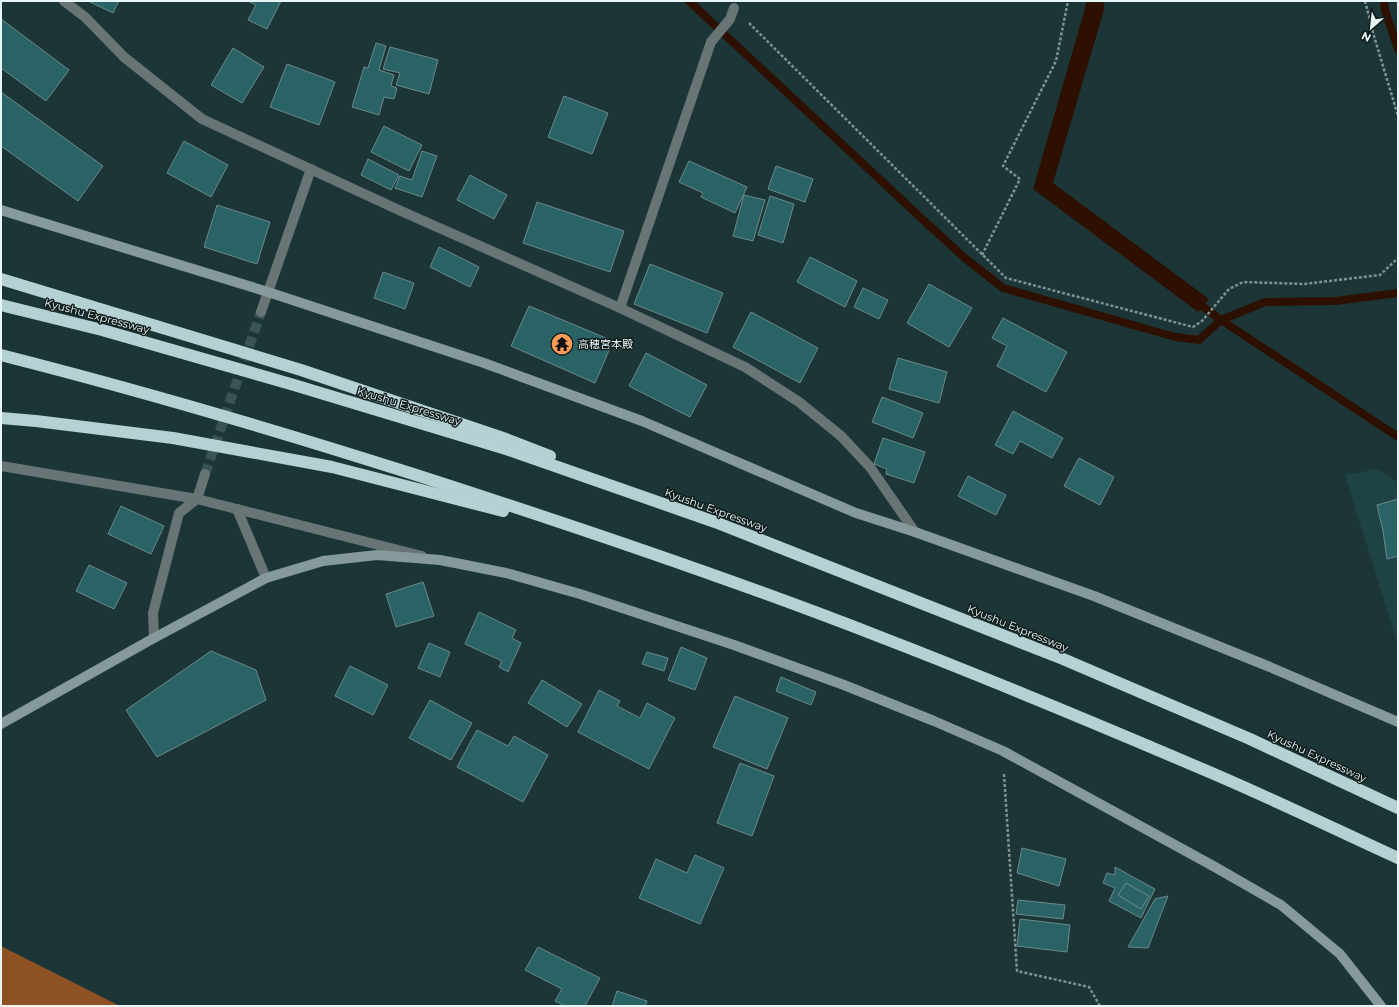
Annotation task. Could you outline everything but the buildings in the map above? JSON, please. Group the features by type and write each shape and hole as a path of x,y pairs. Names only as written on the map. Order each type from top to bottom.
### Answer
{"highway":[{"path":"1,279 301,370 506,439 715,522"},
{"name":"Kyushu Expressway","path":"1,305 102,330 294,385 506,449 715,522 1063,659 1250,739 1398,808"},
{"path":"1,355 94,379 281,432 479,495 697,569 875,634"},
{"path":"1,418 36,420 173,438 332,467 499,510 698,569 875,634 1048,704 1226,779 1398,858"}],"street":[{"path":"64,1 85,17 124,57 202,119 401,211 620,308 745,367 799,402 841,436 870,467 915,532"},
{"path":"620,308 711,42 730,18 734,8"},
{"path":"261,312 311,169"},
{"path":"1,210 268,292 484,363 634,418 849,510 1094,596 1270,667 1398,722"},
{"path":"1,466 197,499 440,560 506,573 580,594 851,687 1003,751 1215,867 1281,905 1340,954 1381,1006"},
{"path":"154,638 153,613 179,513 197,499 205,474"},
{"path":"236,509 266,578"},
{"path":"1,724 154,638 266,578 323,561 377,555 440,560"}],"path":[{"path":"982,255 1020,179 1003,166 1056,61 1068,1"},
{"path":"1365,1 1398,116"},
{"path":"734,8 1006,278 1193,327 1202,321 1229,289 1243,282 1304,284 1380,275 1398,258"},
{"path":"1003,751 1017,971 1089,987 1100,1006"}],"shaded area":[{"path":"1087,1 1104,1 1104,10 1053,183 1209,299 1198,312 1033,189"},
{"path":"1377,469 1398,483 1398,645 1345,475"},
{"path":"1,946 120,1006 1,1006"}],"waterway":[{"path":"689,1 921,218 966,259 1003,288 1175,337 1199,340 1221,320 1265,302 1335,301 1398,293"},
{"path":"1384,1 1385,10 1398,49"},
{"path":"1194,300 1221,320 1398,437"}],"tunnel":[{"path":"205,474 261,312"}],"place":[{"name":"高穂宮本殿","path":"562,344"}]}
